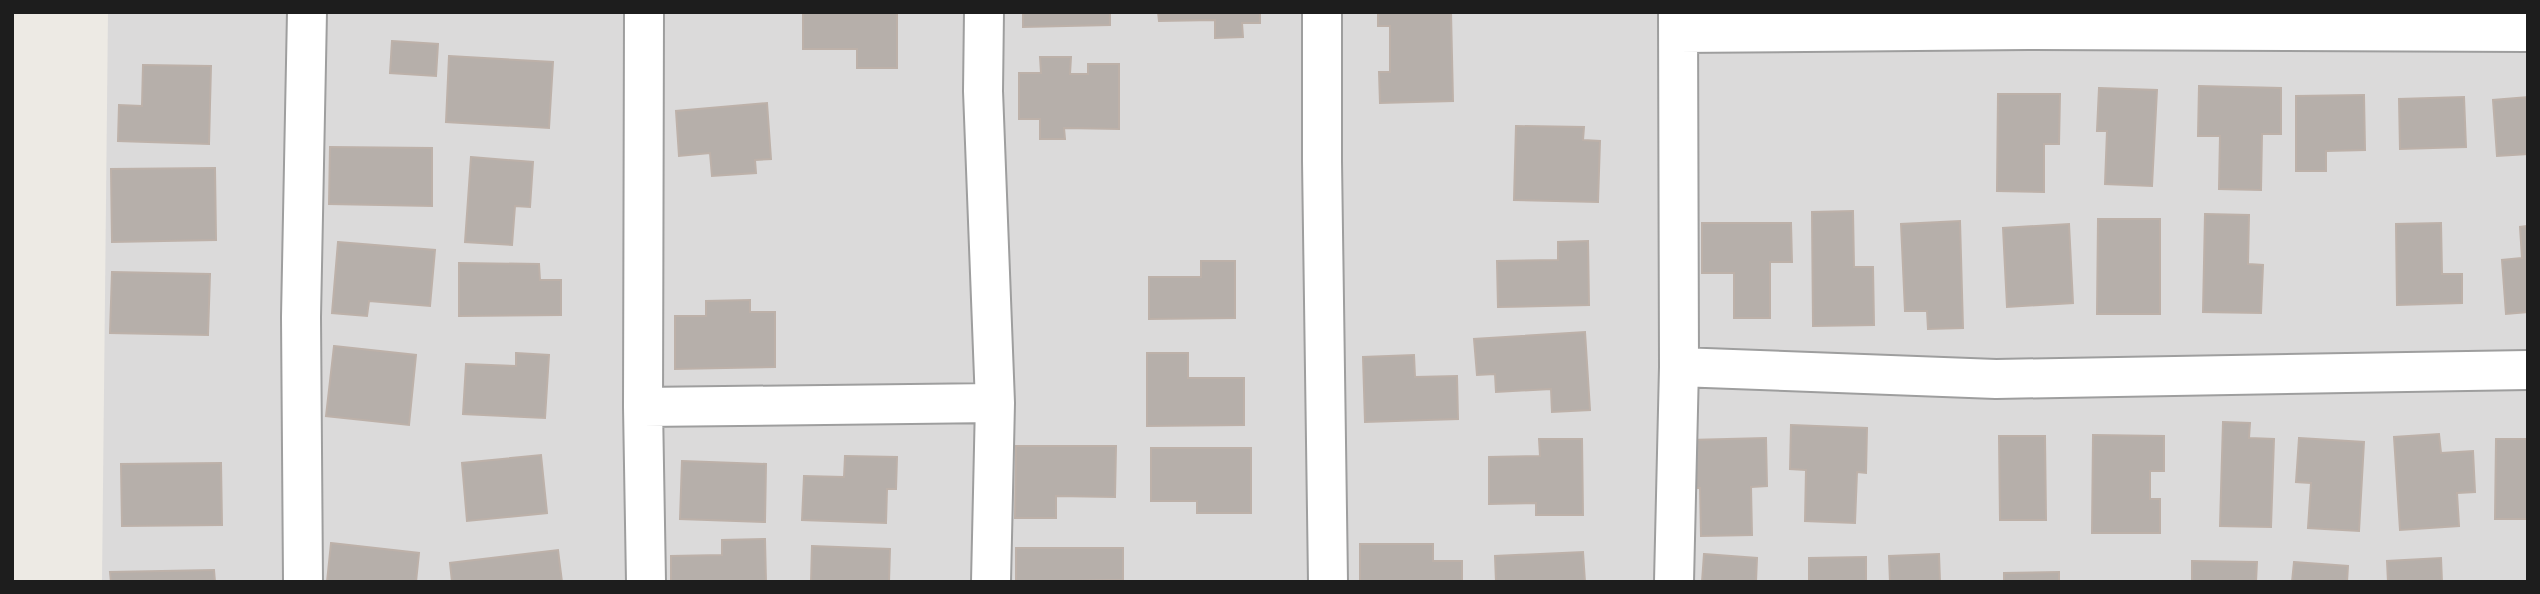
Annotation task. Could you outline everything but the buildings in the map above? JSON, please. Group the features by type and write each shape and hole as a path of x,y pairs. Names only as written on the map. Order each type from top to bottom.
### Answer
{"street":[{"path":"303,582 301,317 307,12"},
{"path":"644,12 643,407 646,582"},
{"path":"984,12 983,91 995,404 991,582"},
{"path":"1322,12 1328,582"},
{"path":"1674,582 1679,367 1678,23 2348,22 2528,32"},
{"path":"1679,367 1996,379 2528,370"},
{"path":"643,407 995,404"}],"shaded area":[{"path":"108,12 2528,12 2528,582 102,582"}]}
